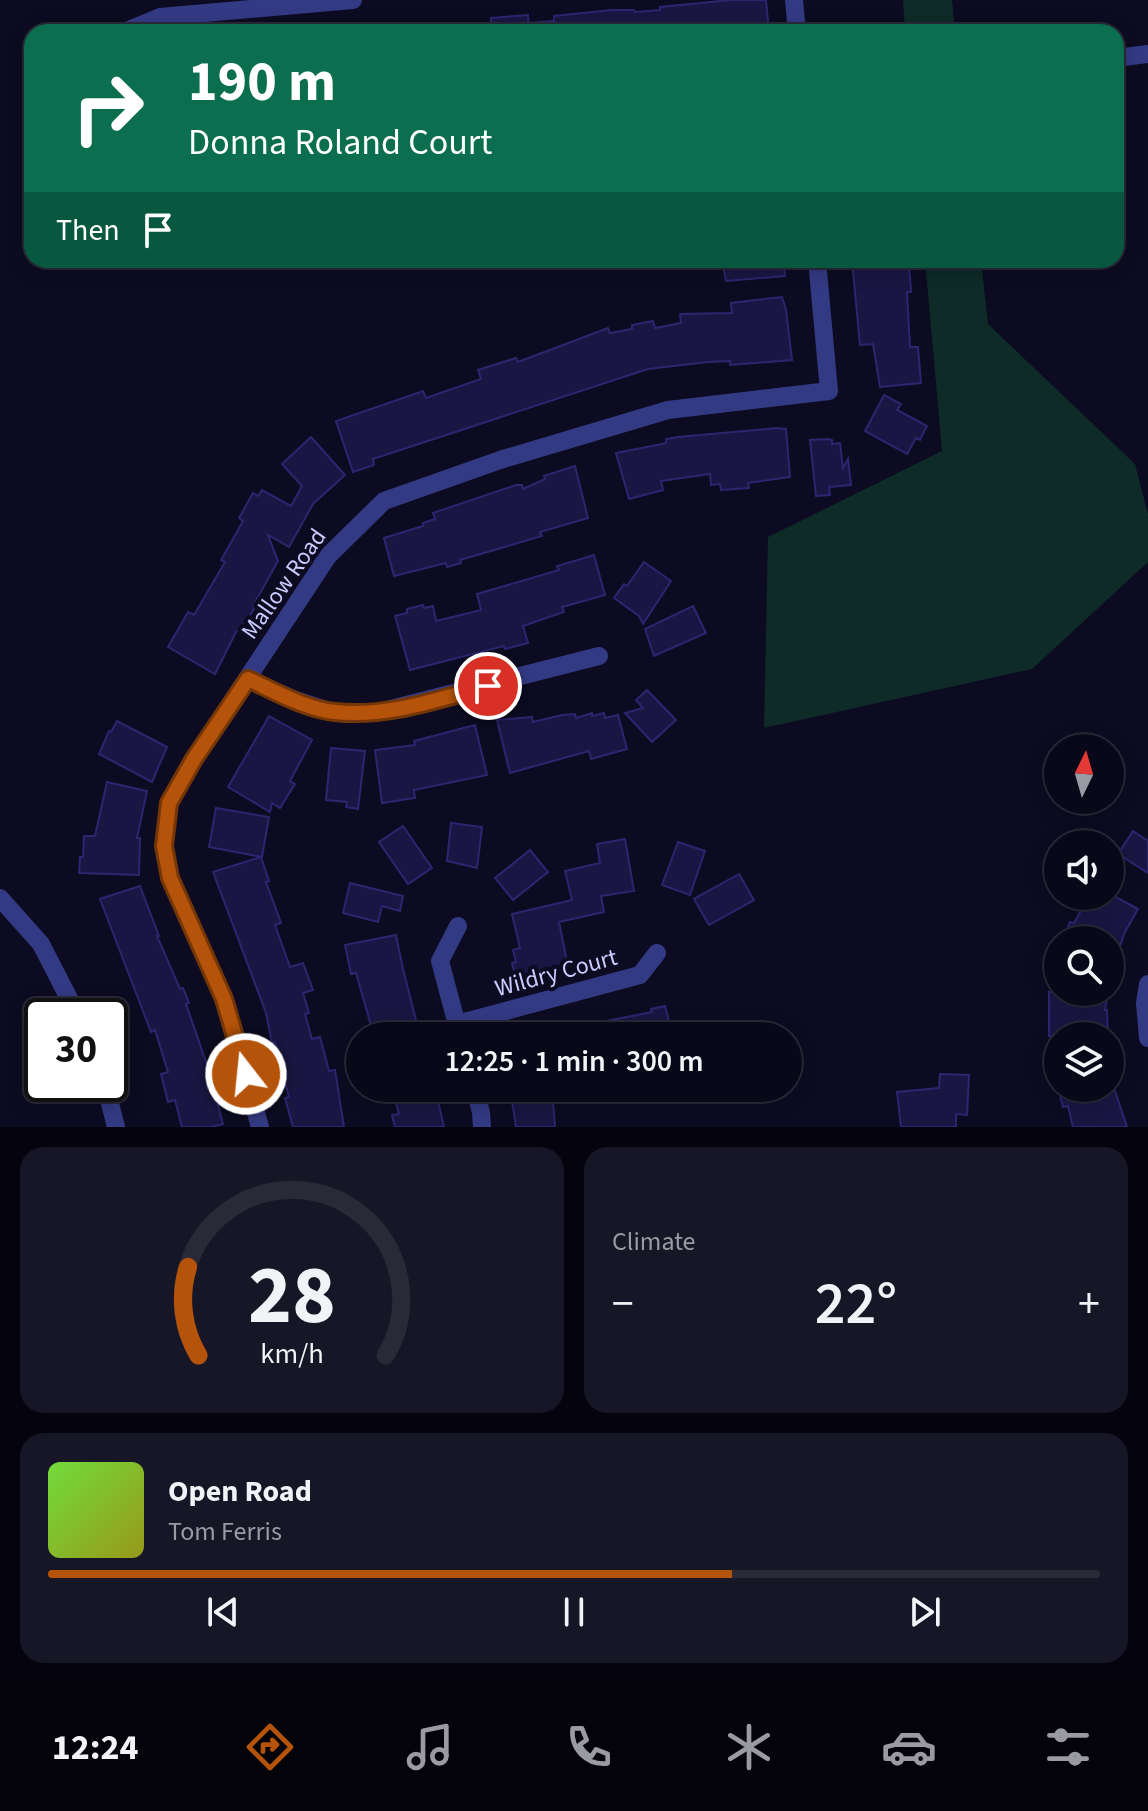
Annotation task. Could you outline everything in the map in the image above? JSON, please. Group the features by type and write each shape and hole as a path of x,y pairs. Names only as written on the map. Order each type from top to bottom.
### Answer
{"street":[{"path":"143,24 160,17 353,0"},
{"path":"794,0 796,24"},
{"path":"1124,57 1148,54"},
{"name":"Mallow Road","path":"260,1127 224,999 170,878 164,846 169,803 194,759 328,556 384,501 503,459 668,410 829,391 818,268"},
{"path":"248,679 332,712 375,713 599,656"},
{"path":"0,898 41,944 69,998"},
{"path":"457,1022 440,961 458,926"},
{"name":"Wildry Court","path":"485,1022 640,975 657,953"},
{"path":"1148,984 1145,1003 1148,1038"},
{"path":"110,1102 116,1127"},
{"path":"478,1102 482,1127"}],"green space":[{"path":"903,0 952,0 954,24 904,24"},
{"path":"926,268 982,268 988,324 1135,464 1148,514 1148,562 1032,669 764,728 768,537 942,451"}],"building":[{"path":"766,0 768,24 529,24 554,21 554,16 612,10 660,10 660,7"},
{"path":"528,15 529,24 491,24 491,18"},
{"path":"724,268 784,268 785,276 726,281"},
{"path":"853,268 909,268 911,292 907,292 910,347 918,347 921,383 880,387 873,344 860,345"},
{"path":"782,297 792,360 730,365 730,361 708,362 648,369 373,459 374,465 353,472 336,421 423,391 426,398 481,379 478,370 516,358 518,362 608,328 610,333 653,321 655,328 681,323 680,314 732,313 731,303"},
{"path":"884,395 901,404 897,410 927,426 920,440 916,438 907,454 865,431"},
{"path":"786,429 790,477 748,483 749,488 721,490 720,484 711,485 710,474 661,481 663,490 629,499 616,453 666,443 666,439 678,437"},
{"path":"311,437 345,475 313,504 289,547 268,535 278,561 215,674 168,647 188,612 194,615 225,562 221,560 243,521 239,518 253,493 258,496 262,490 291,506 302,486 282,464"},
{"path":"810,440 832,440 832,444 840,443 843,468 848,459 851,485 829,487 830,495 816,496"},
{"path":"575,466 588,518 540,532 542,536 460,560 461,563 447,567 446,563 394,576 384,538 423,526 423,523 435,519 433,513 516,485 522,485 523,489 545,479 544,476"},
{"path":"594,555 605,595 562,607 564,612 523,626 528,643 505,649 504,646 410,670 395,616 423,605 424,608 433,606 436,621 481,610 477,594 559,570 557,566"},
{"path":"644,562 671,581 643,624 639,616 614,598"},
{"path":"693,606 706,633 654,656 645,629"},
{"path":"647,690 676,720 652,742 625,713 643,708 636,700"},
{"path":"592,713 592,716 604,713 605,718 618,715 627,749 591,759 589,751 510,773 497,720 532,717 533,722 562,715 575,714 576,718"},
{"path":"269,716 312,740 290,781 295,784 280,808 272,803 270,812 228,787"},
{"path":"117,721 167,747 152,782 99,754"},
{"path":"475,725 487,775 414,790 415,798 382,803 375,750 415,745 414,741"},
{"path":"331,748 365,751 358,809 346,807 347,802 326,800"},
{"path":"107,782 147,791 137,838 140,838 139,875 79,873 84,836 95,836"},
{"path":"216,808 269,817 262,857 209,847"},
{"path":"451,823 482,827 477,868 447,861"},
{"path":"403,826 432,868 408,884 379,842"},
{"path":"1133,831 1148,841 1148,873 1124,858 1124,845"},
{"path":"625,839 634,891 601,896 604,912 559,922 568,967 516,979 513,950 520,948 512,914 572,900 565,871 600,863 597,844"},
{"path":"678,842 705,851 690,895 662,885"},
{"path":"530,850 548,872 513,900 495,878"},
{"path":"261,857 269,881 266,882 281,923 275,925 290,967 303,963 313,990 303,993 309,1013 305,1014 312,1039 320,1037 329,1071 335,1070 344,1127 293,1127 285,1098 289,1097 266,1013 213,872"},
{"path":"739,874 754,900 709,925 694,899"},
{"path":"350,883 403,896 400,911 382,906 378,922 343,913"},
{"path":"140,886 157,936 189,1003 186,1004 223,1124 182,1127 175,1100 168,1102 161,1074 168,1072 155,1030 151,1032 100,899"},
{"path":"1124,901 1138,909 1124,935 1124,926 1068,926 1070,922 1074,923 1081,910 1124,910"},
{"path":"396,935 416,1022 370,1022 356,973 351,974 345,945"},
{"path":"665,1006 669,1022 601,1022 652,1012 651,1009"},
{"path":"1049,1006 1106,1006 1107,1010 1107,1022 1049,1022"},
{"path":"940,1074 969,1075 967,1115 956,1114 956,1127 901,1127 897,1092 939,1088"},
{"path":"396,1102 438,1102 444,1127 395,1127 392,1115 399,1114"},
{"path":"512,1102 553,1102 555,1127 516,1127"},
{"path":"1062,1102 1119,1102 1127,1127 1073,1127 1068,1106 1063,1107"}],"route":[{"path":"246,1074 224,999 170,878 164,846 169,803 194,759 248,679 332,712 375,713 488,686"}]}
